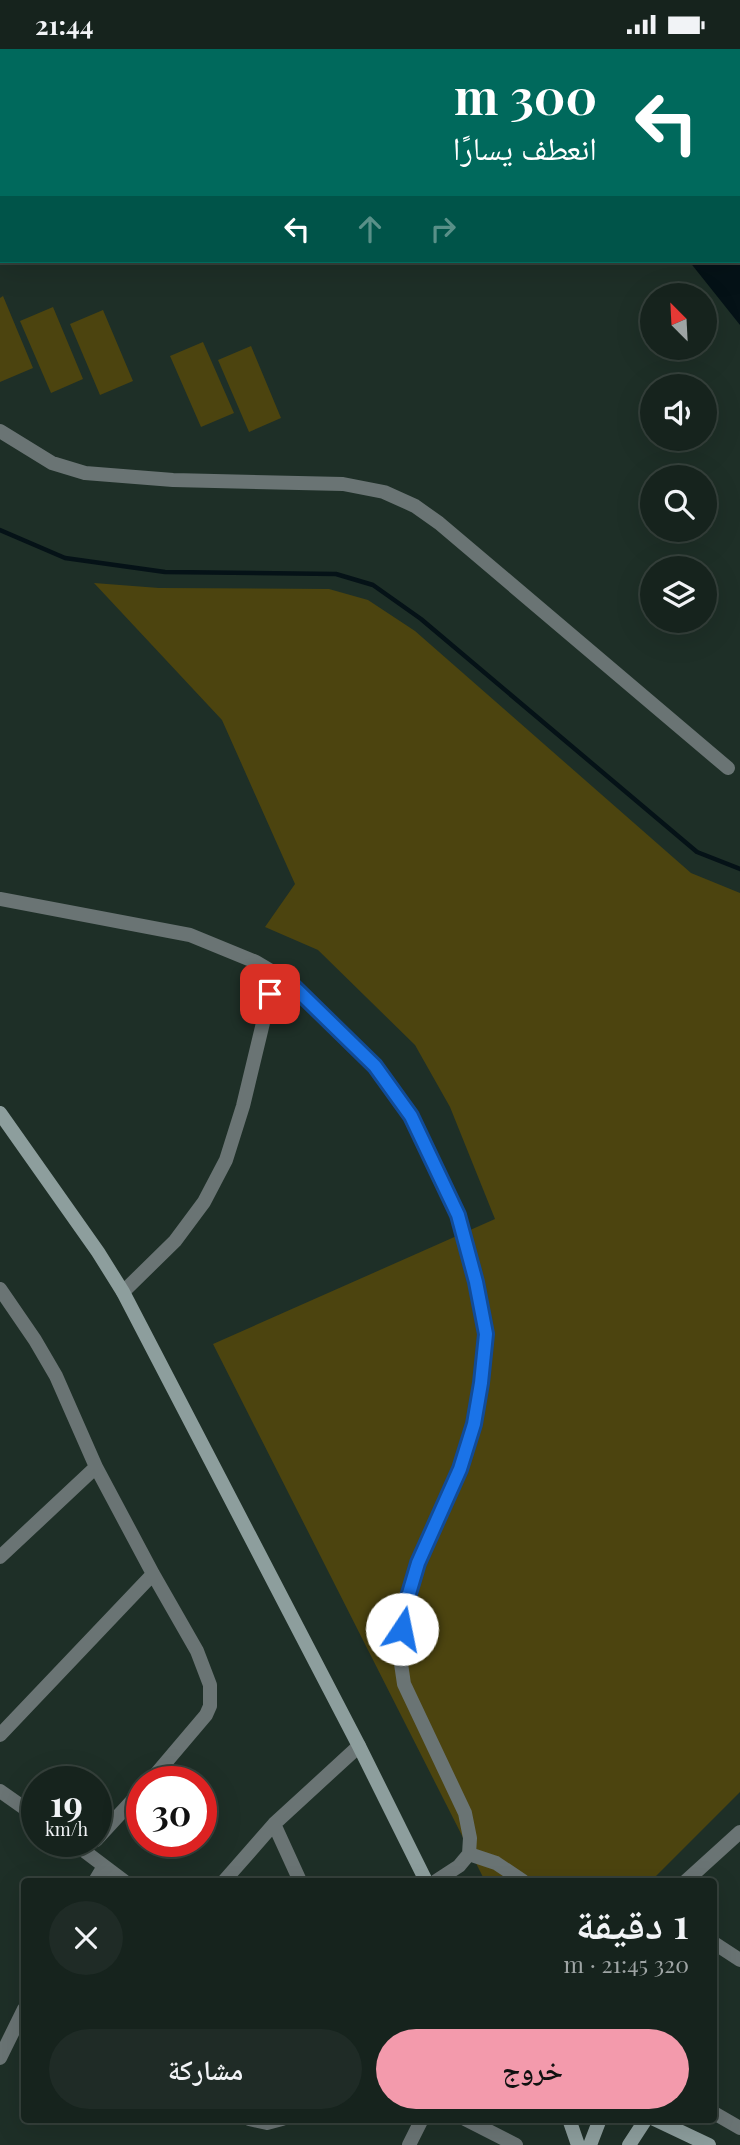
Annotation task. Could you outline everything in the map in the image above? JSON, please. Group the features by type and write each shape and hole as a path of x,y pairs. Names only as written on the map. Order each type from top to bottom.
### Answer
{"main road":[{"path":"1,1119 99,1252 123,1292 359,1746 425,1878"},
{"path":"570,2123 578,2145"},
{"path":"590,2145 598,2123"},
{"path":"629,2145 643,2123"},
{"path":"662,2123 709,2145"}],"street":[{"path":"0,431 52,463 85,473 173,481 344,484 384,492 415,506 728,768"},
{"path":"0,899 190,935 256,962 288,981 375,1066 411,1116 458,1215 476,1282 486,1334 481,1383 474,1424 460,1469 418,1563 405,1607 399,1650 404,1684 465,1813 470,1838 469,1854 459,1866 441,1878"},
{"path":"123,1292 175,1241 204,1202 226,1160 243,1106 275,973"},
{"path":"0,1289 56,1376 96,1467 197,1651 210,1685 210,1706 202,1722 163,1766"},
{"path":"0,1557 96,1467"},
{"path":"0,1735 153,1574"},
{"path":"227,1878 274,1824 359,1746"},
{"path":"0,1791 21,1806"},
{"path":"112,1822 126,1807"},
{"path":"274,1824 299,1878"},
{"path":"689,1878 740,1832"},
{"path":"469,1854 496,1863 518,1878"},
{"path":"99,1857 104,1866 120,1878"},
{"path":"97,1878 104,1866"},
{"path":"717,1945 740,1960"},
{"path":"0,2058 21,2021"},
{"path":"717,2115 740,2128"},
{"path":"409,2145 420,2123"},
{"path":"474,2123 516,2145"}],"shaded area":[{"path":"691,263 740,263 740,325 718,297 718,283 707,283"},
{"path":"3,296 33,368 0,382 0,298"},
{"path":"53,307 83,379 51,393 20,321"},
{"path":"103,310 133,381 100,395 70,324"},
{"path":"203,342 234,413 201,427 170,356"},
{"path":"251,346 281,418 249,432 218,360"},
{"path":"94,583 159,588 329,589 368,600 415,631 691,873 740,893 740,1792 654,1878 483,1878 213,1344 495,1219 450,1107 415,1045 318,950 265,927 295,884 222,720"}],"waterway":[{"path":"0,530 65,558 165,572 336,574 373,585 421,619 697,852 740,869"}],"route":[{"path":"270,994 275,973 288,981 375,1066 411,1116 458,1215 476,1282 486,1334 474,1424 448,1499 418,1563 405,1607 402,1629"}]}
